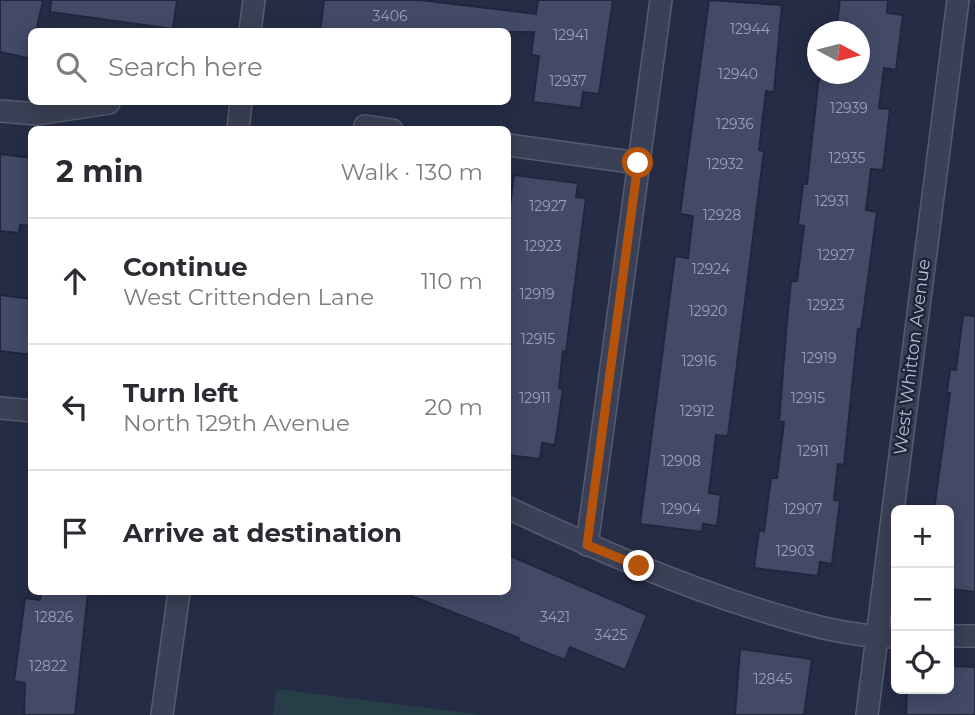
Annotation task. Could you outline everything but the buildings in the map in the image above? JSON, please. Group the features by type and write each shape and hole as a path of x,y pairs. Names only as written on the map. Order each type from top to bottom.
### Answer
{"street":[{"path":"250,28 254,0"},
{"path":"587,545 661,0"},
{"name":"West Whitton Avenue","path":"867,715 886,637 958,0"},
{"path":"0,111 37,114 96,105"},
{"path":"238,126 241,105"},
{"path":"511,145 638,163"},
{"path":"0,410 28,411"},
{"path":"511,509 587,545 716,596 818,628 886,637"},
{"path":"162,715 179,595"},
{"path":"954,636 975,636"}],"shaded area":[{"path":"277,689 482,715 273,715"}],"route":[{"path":"638,163 587,545 639,566"}]}
